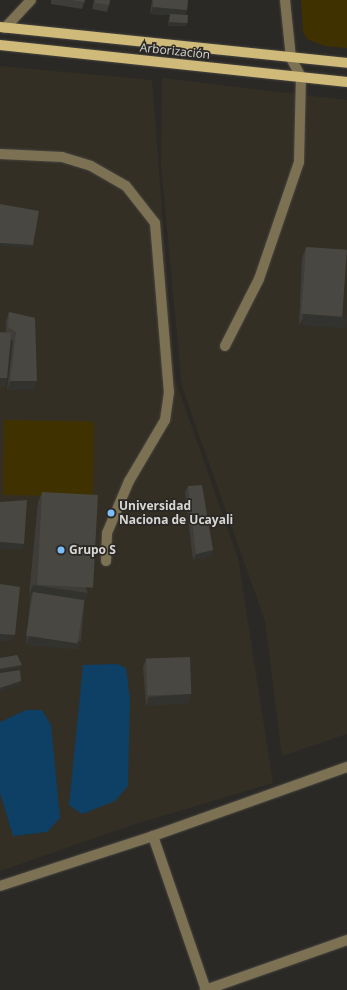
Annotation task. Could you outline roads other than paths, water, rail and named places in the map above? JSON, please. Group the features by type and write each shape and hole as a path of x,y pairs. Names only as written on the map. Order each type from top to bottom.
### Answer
{"main road":[{"name":"Arborización","path":"3,28 347,63"},
{"name":"Arborización","path":"0,45 347,82"}],"street":[{"path":"3,28 31,0"},
{"path":"225,346 259,279 299,162 301,77 291,58 284,0"},
{"path":"0,154 62,157 91,166 126,186 155,224 169,392 165,420 129,481 107,533 106,561"},
{"path":"0,886 153,836 347,767"},
{"path":"153,836 205,990 347,940"}],"water":[{"path":"117,664 126,668 130,699 128,786 115,801 82,814 69,805 83,665"},
{"path":"26,710 42,710 51,725 60,818 47,832 13,836 0,793 0,722"}],"place":[{"name":"Universidad Naciona de Ucayali","path":"111,513"},
{"name":"Grupo S","path":"61,550"}]}
